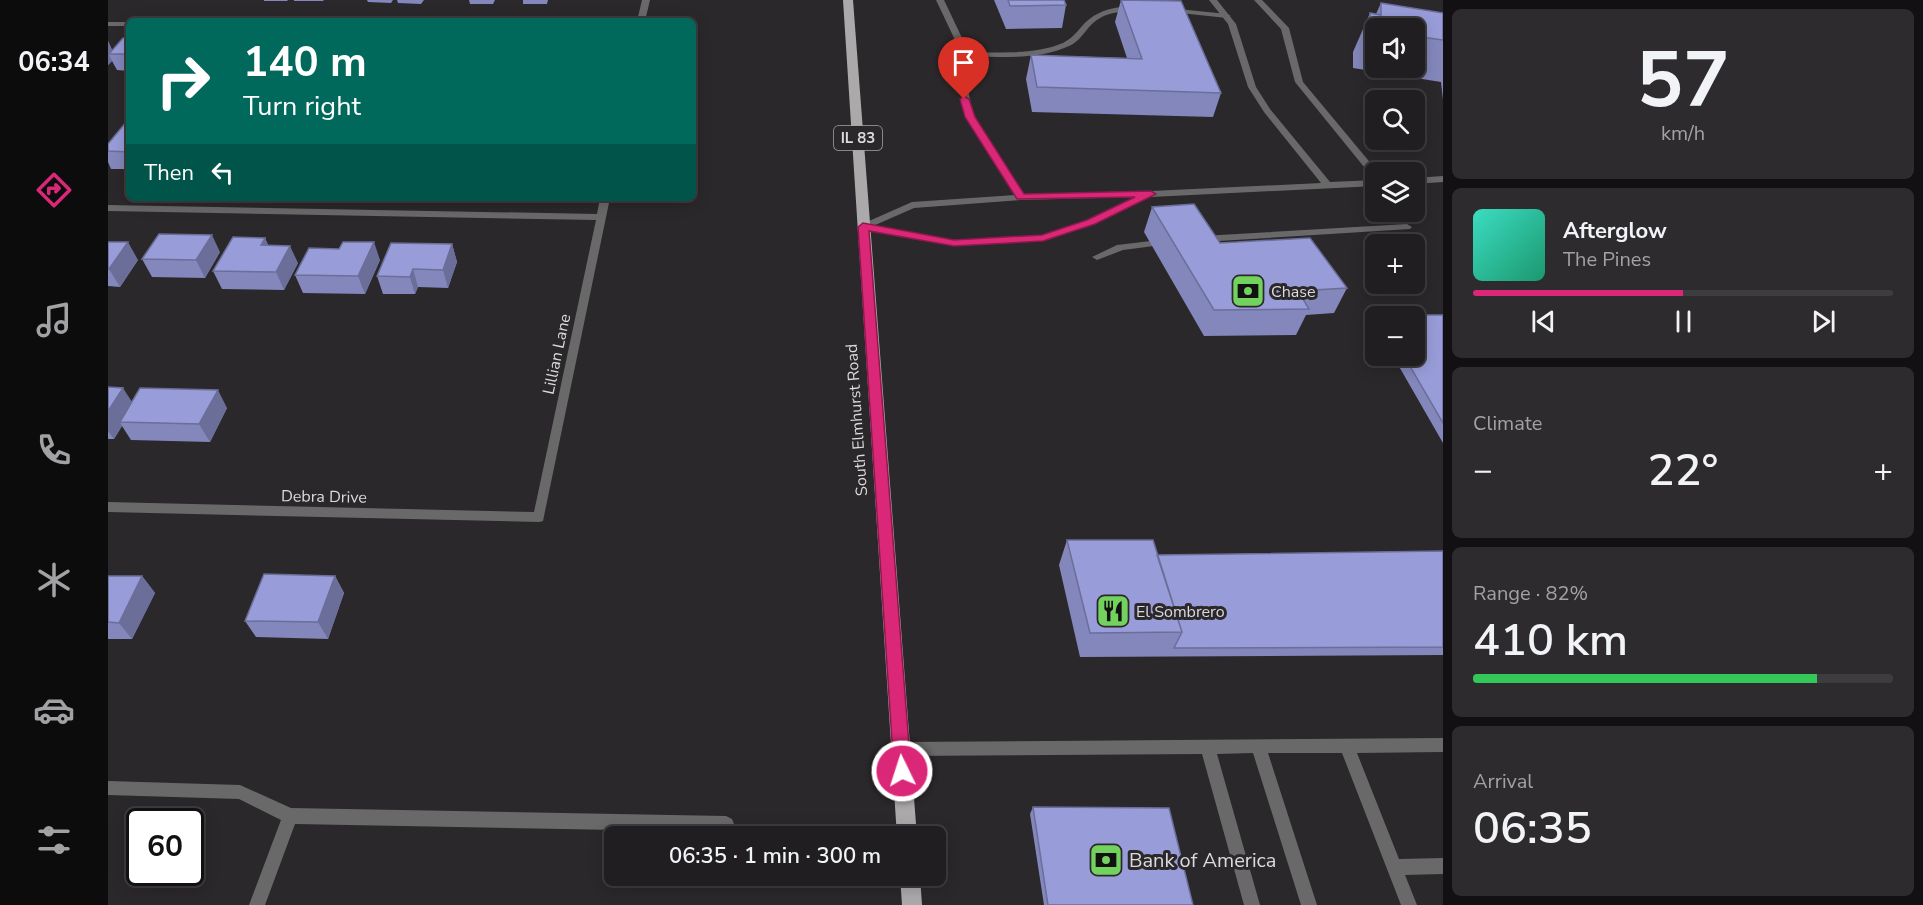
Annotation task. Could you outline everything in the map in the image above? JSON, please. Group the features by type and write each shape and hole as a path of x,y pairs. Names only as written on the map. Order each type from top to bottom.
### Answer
{"main road":[{"name":"South Elmhurst Road","path":"849,0 906,826"},
{"path":"911,886 912,905"}],"street":[{"path":"643,18 646,0"},
{"path":"940,0 959,40 962,55 962,82 970,117 1021,197"},
{"path":"1213,0 1227,16 1252,87 1267,110 1328,186"},
{"path":"1258,0 1284,28 1299,82 1365,163"},
{"path":"962,55 1029,53 1065,45 1075,40 1092,19 1099,15 1117,9 1147,8"},
{"path":"1159,8 1227,16"},
{"path":"108,24 126,24"},
{"path":"1425,180 1443,179"},
{"path":"863,227 912,205 1021,197 1151,194 1365,184"},
{"path":"863,227 954,243 1043,238 1091,222 1151,194"},
{"name":"Lillian Lane","path":"539,517 604,201"},
{"path":"108,208 601,217"},
{"path":"1191,240 1407,227"},
{"path":"1097,257 1121,247 1151,244"},
{"name":"Debra Drive","path":"108,507 539,517"},
{"path":"901,748 1443,745"},
{"path":"1206,746 1252,905"},
{"path":"1346,746 1409,905"},
{"path":"1259,747 1309,905"},
{"path":"108,788 240,792 290,816 726,824"},
{"path":"257,905 290,816"},
{"path":"1394,867 1443,867"}],"building":[{"path":"1008,0 1064,0 1066,5 1010,6"},
{"path":"1121,0 1181,1 1221,93 1037,87 1031,55 1142,59"},
{"path":"1381,3 1443,13 1443,40 1425,38 1425,18 1370,18 1370,13 1381,15"},
{"path":"123,38 126,38 126,54 109,54"},
{"path":"126,122 126,152 108,151 108,144"},
{"path":"1194,204 1220,243 1310,238 1347,288 1298,291 1309,309 1214,310 1152,207"},
{"path":"159,234 212,235 196,260 142,259"},
{"path":"233,237 265,238 261,245 290,246 276,272 213,271"},
{"path":"108,242 128,242 109,269 108,269"},
{"path":"343,242 374,242 358,276 295,275 309,248 339,249"},
{"path":"391,243 452,244 443,270 413,269 410,277 377,276"},
{"path":"1425,315 1443,315 1443,423 1410,366 1425,366"},
{"path":"108,387 123,388 108,411"},
{"path":"140,388 218,390 199,424 120,422"},
{"path":"1067,540 1153,540 1182,632 1090,633"},
{"path":"1443,551 1443,647 1174,648 1182,632 1157,555"},
{"path":"264,574 335,576 318,622 245,621"},
{"path":"108,576 142,576 119,623 108,622"},
{"name":"Bank of America","path":"1033,807 1169,808 1193,905 1048,905"}],"place":[{"name":"Chase","path":"1248,291"},
{"name":"El Sombrero","path":"1113,611"},
{"name":"Bank of America","path":"1106,860"}],"route":[{"path":"902,771 863,227 954,243 1043,238 1091,222 1151,194 1021,197 970,117 964,99"}]}
